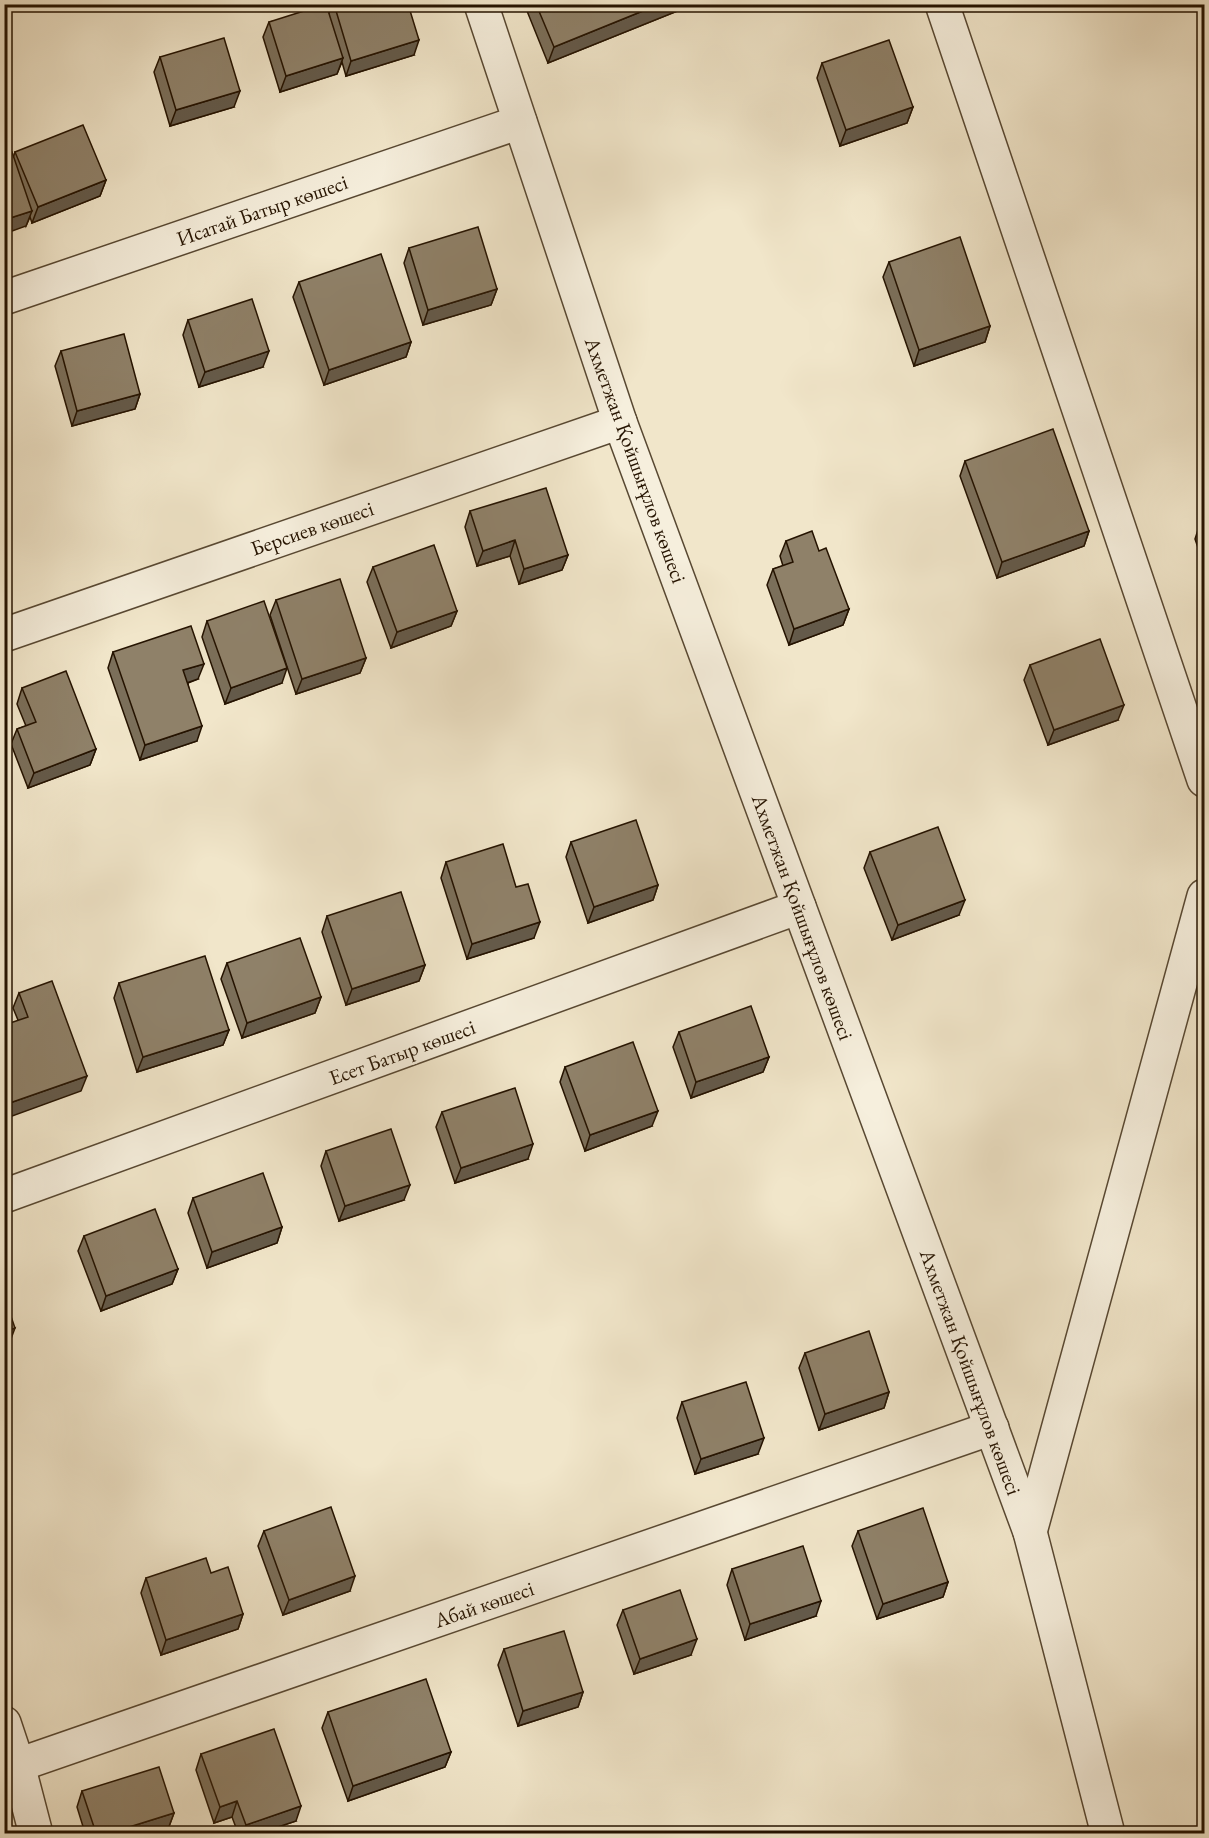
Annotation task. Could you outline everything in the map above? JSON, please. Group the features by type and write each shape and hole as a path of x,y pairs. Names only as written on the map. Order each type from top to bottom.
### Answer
{"street":[{"name":"Ахметжан Қойшығұлов көшесі","path":"481,4 620,422 1030,1532 1107,1833"},
{"path":"942,4 1204,780"},
{"name":"Исатай Батыр көшесі","path":"4,298 520,122"},
{"name":"Берсиев көшесі","path":"4,635 620,422"},
{"path":"1030,1532 1204,896"},
{"name":"Есет Батыр көшесі","path":"4,1196 799,907"},
{"name":"Абай көшесі","path":"18,1764 992,1428"},
{"path":"4,1723 18,1764 36,1833"}],"building":[{"path":"326,4 343,58 286,76 269,22"},
{"path":"334,4 408,4 419,40 351,61"},
{"path":"536,4 660,4 554,47"},
{"path":"224,38 240,91 176,110 160,57"},
{"path":"889,40 913,107 846,130 822,63"},
{"path":"83,125 106,180 38,207 15,152"},
{"path":"12,152 32,211 4,220 4,155"},
{"path":"478,227 497,289 428,310 409,248"},
{"path":"960,237 990,326 919,350 889,262"},
{"path":"381,254 411,342 329,370 299,282"},
{"path":"252,299 269,351 205,372 188,320"},
{"path":"124,334 140,394 77,411 61,351"},
{"path":"1053,429 1089,531 1002,562 965,461"},
{"path":"4,430 8,443 4,444"},
{"path":"546,488 568,555 524,569 515,540 483,551 470,511"},
{"path":"1204,522 1204,535 1200,524"},
{"path":"812,531 819,551 826,548 849,609 794,629 773,569 793,562 786,541"},
{"path":"434,545 457,611 397,632 373,567"},
{"path":"340,579 366,658 302,679 276,600"},
{"path":"264,601 287,668 231,688 207,621"},
{"path":"191,626 204,664 183,670 202,726 145,745 113,652"},
{"path":"1100,639 1124,705 1054,730 1030,665"},
{"path":"66,671 96,749 34,773 17,729 36,722 22,688"},
{"path":"636,820 658,885 594,907 571,842"},
{"path":"938,827 965,900 898,925 870,852"},
{"path":"503,844 516,887 528,884 540,922 472,944 446,862"},
{"path":"401,892 425,965 352,989 327,916"},
{"path":"300,938 321,997 247,1023 227,963"},
{"path":"205,956 229,1030 143,1057 119,983"},
{"path":"52,981 87,1076 4,1105 4,1025 28,1017 19,993"},
{"path":"751,1006 769,1057 696,1082 679,1032"},
{"path":"633,1042 658,1111 590,1135 565,1067"},
{"path":"515,1088 533,1144 461,1168 442,1112"},
{"path":"391,1129 410,1185 345,1206 326,1151"},
{"path":"263,1173 282,1227 212,1252 193,1198"},
{"path":"155,1209 178,1269 106,1296 84,1236"},
{"path":"4,1296 15,1328 4,1332"},
{"path":"869,1331 889,1392 825,1414 805,1353"},
{"path":"746,1382 764,1438 701,1459 682,1402"},
{"path":"331,1507 355,1576 289,1600 264,1531"},
{"path":"923,1508 948,1582 883,1604 858,1531"},
{"path":"803,1546 821,1601 750,1624 732,1569"},
{"path":"206,1558 211,1573 228,1567 243,1614 166,1640 146,1578"},
{"path":"680,1590 697,1639 640,1659 623,1610"},
{"path":"564,1631 583,1692 523,1711 504,1649"},
{"path":"426,1679 451,1752 353,1786 328,1712"},
{"path":"274,1729 301,1806 246,1825 237,1801 220,1807 201,1754"},
{"path":"159,1767 174,1813 110,1833 96,1833 82,1791"}]}
